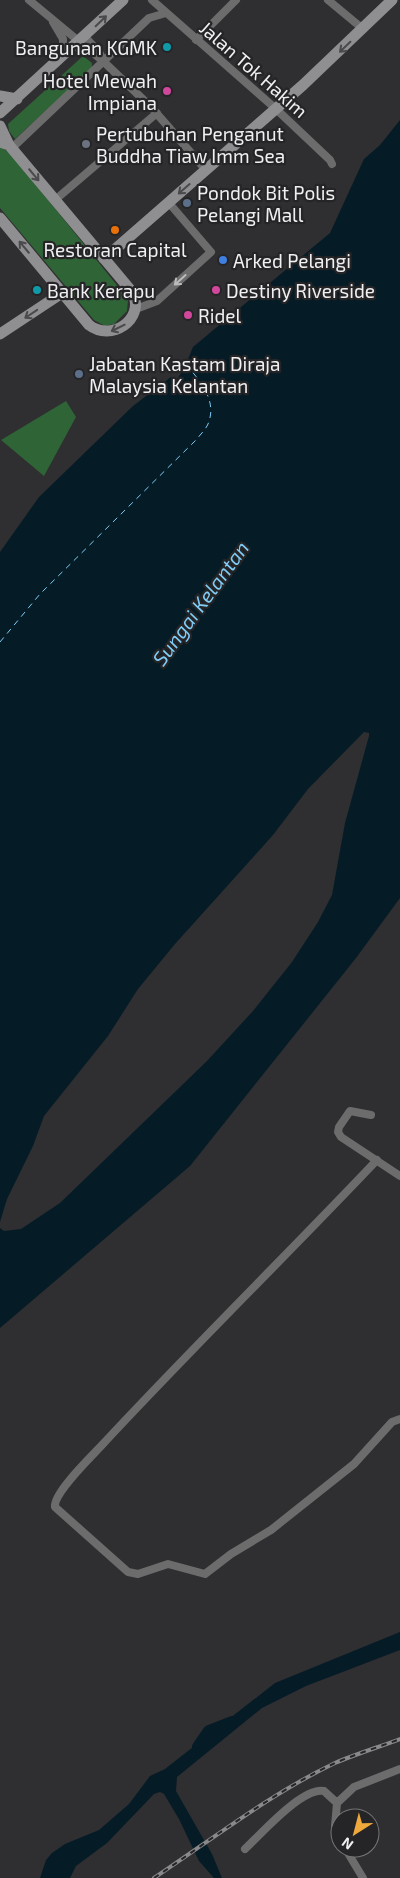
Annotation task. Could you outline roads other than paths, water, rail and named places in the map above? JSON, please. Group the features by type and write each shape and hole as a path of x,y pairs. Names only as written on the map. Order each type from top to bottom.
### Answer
{"main road":[{"path":"0,113 123,0"},
{"path":"104,259 276,109 392,0"},
{"path":"0,96 17,99"},
{"path":"0,126 7,145 133,293 141,307 122,328 101,332 89,325 0,218"},
{"path":"0,334 62,293"}],"street":[{"path":"29,0 52,20 82,39 157,113 206,170"},
{"name":"Jalan Tok Hakim","path":"152,0 276,109 332,164"},
{"path":"196,40 236,0"},
{"path":"328,0 363,29"},
{"path":"7,145 104,62 149,18 166,13"},
{"path":"52,20 63,39 63,57"},
{"path":"55,200 157,113"},
{"path":"141,307 156,302 211,252 169,202"},
{"path":"371,1115 350,1111 339,1127 338,1132 341,1137 400,1176"},
{"path":"377,1160 283,1260 186,1355 76,1473 54,1504 56,1510 128,1572 138,1574 168,1564 205,1574 232,1553 271,1530 354,1464 392,1422 400,1419"},
{"path":"337,1808 337,1803 354,1787 400,1768"},
{"path":"244,1849 298,1800 314,1790 324,1791 337,1803"},
{"path":"351,1858 363,1878"}],"water":[{"name":"Sungai Kelantan","path":"400,120 400,898 356,958 190,1166 0,1328 0,1228 4,1231 21,1229 60,1203 207,1061 253,1011 292,962 318,922 332,895 345,823 369,733 364,732 308,789 273,835 175,944 138,989 108,1036 44,1116 33,1146 7,1199 0,1222 0,552 39,497 133,406 171,377 175,381 178,378 193,347 330,233 364,159 380,145"},
{"path":"400,1632 400,1650 306,1686 262,1708 177,1777 176,1791 212,1854 222,1878 214,1878 199,1861 179,1819 164,1794 160,1792 154,1794 107,1843 76,1866 70,1878 40,1878 46,1860 52,1853 65,1844 99,1830 129,1804 150,1776 165,1769 275,1683"}],"waterway":[{"path":"198,1747 209,1731 232,1722"}],"railway":[{"path":"154,1878 265,1802 311,1775 335,1763 400,1739"}],"place":[{"name":"Bangunan KGMK","path":"167,47"},
{"name":"Hotel Mewah Impiana","path":"167,91"},
{"name":"Pertubuhan Penganut Buddha Tiaw Imm Sea","path":"86,144"},
{"name":"Pondok Bit Polis Pelangi Mall","path":"187,203"},
{"name":"Restoran Capital","path":"115,230"},
{"name":"Arked Pelangi","path":"223,260"},
{"name":"Bank Kerapu","path":"37,290"},
{"name":"Destiny Riverside","path":"216,290"},
{"name":"Ridel","path":"188,315"},
{"name":"Jabatan Kastam Diraja Malaysia Kelantan","path":"79,374"}]}
